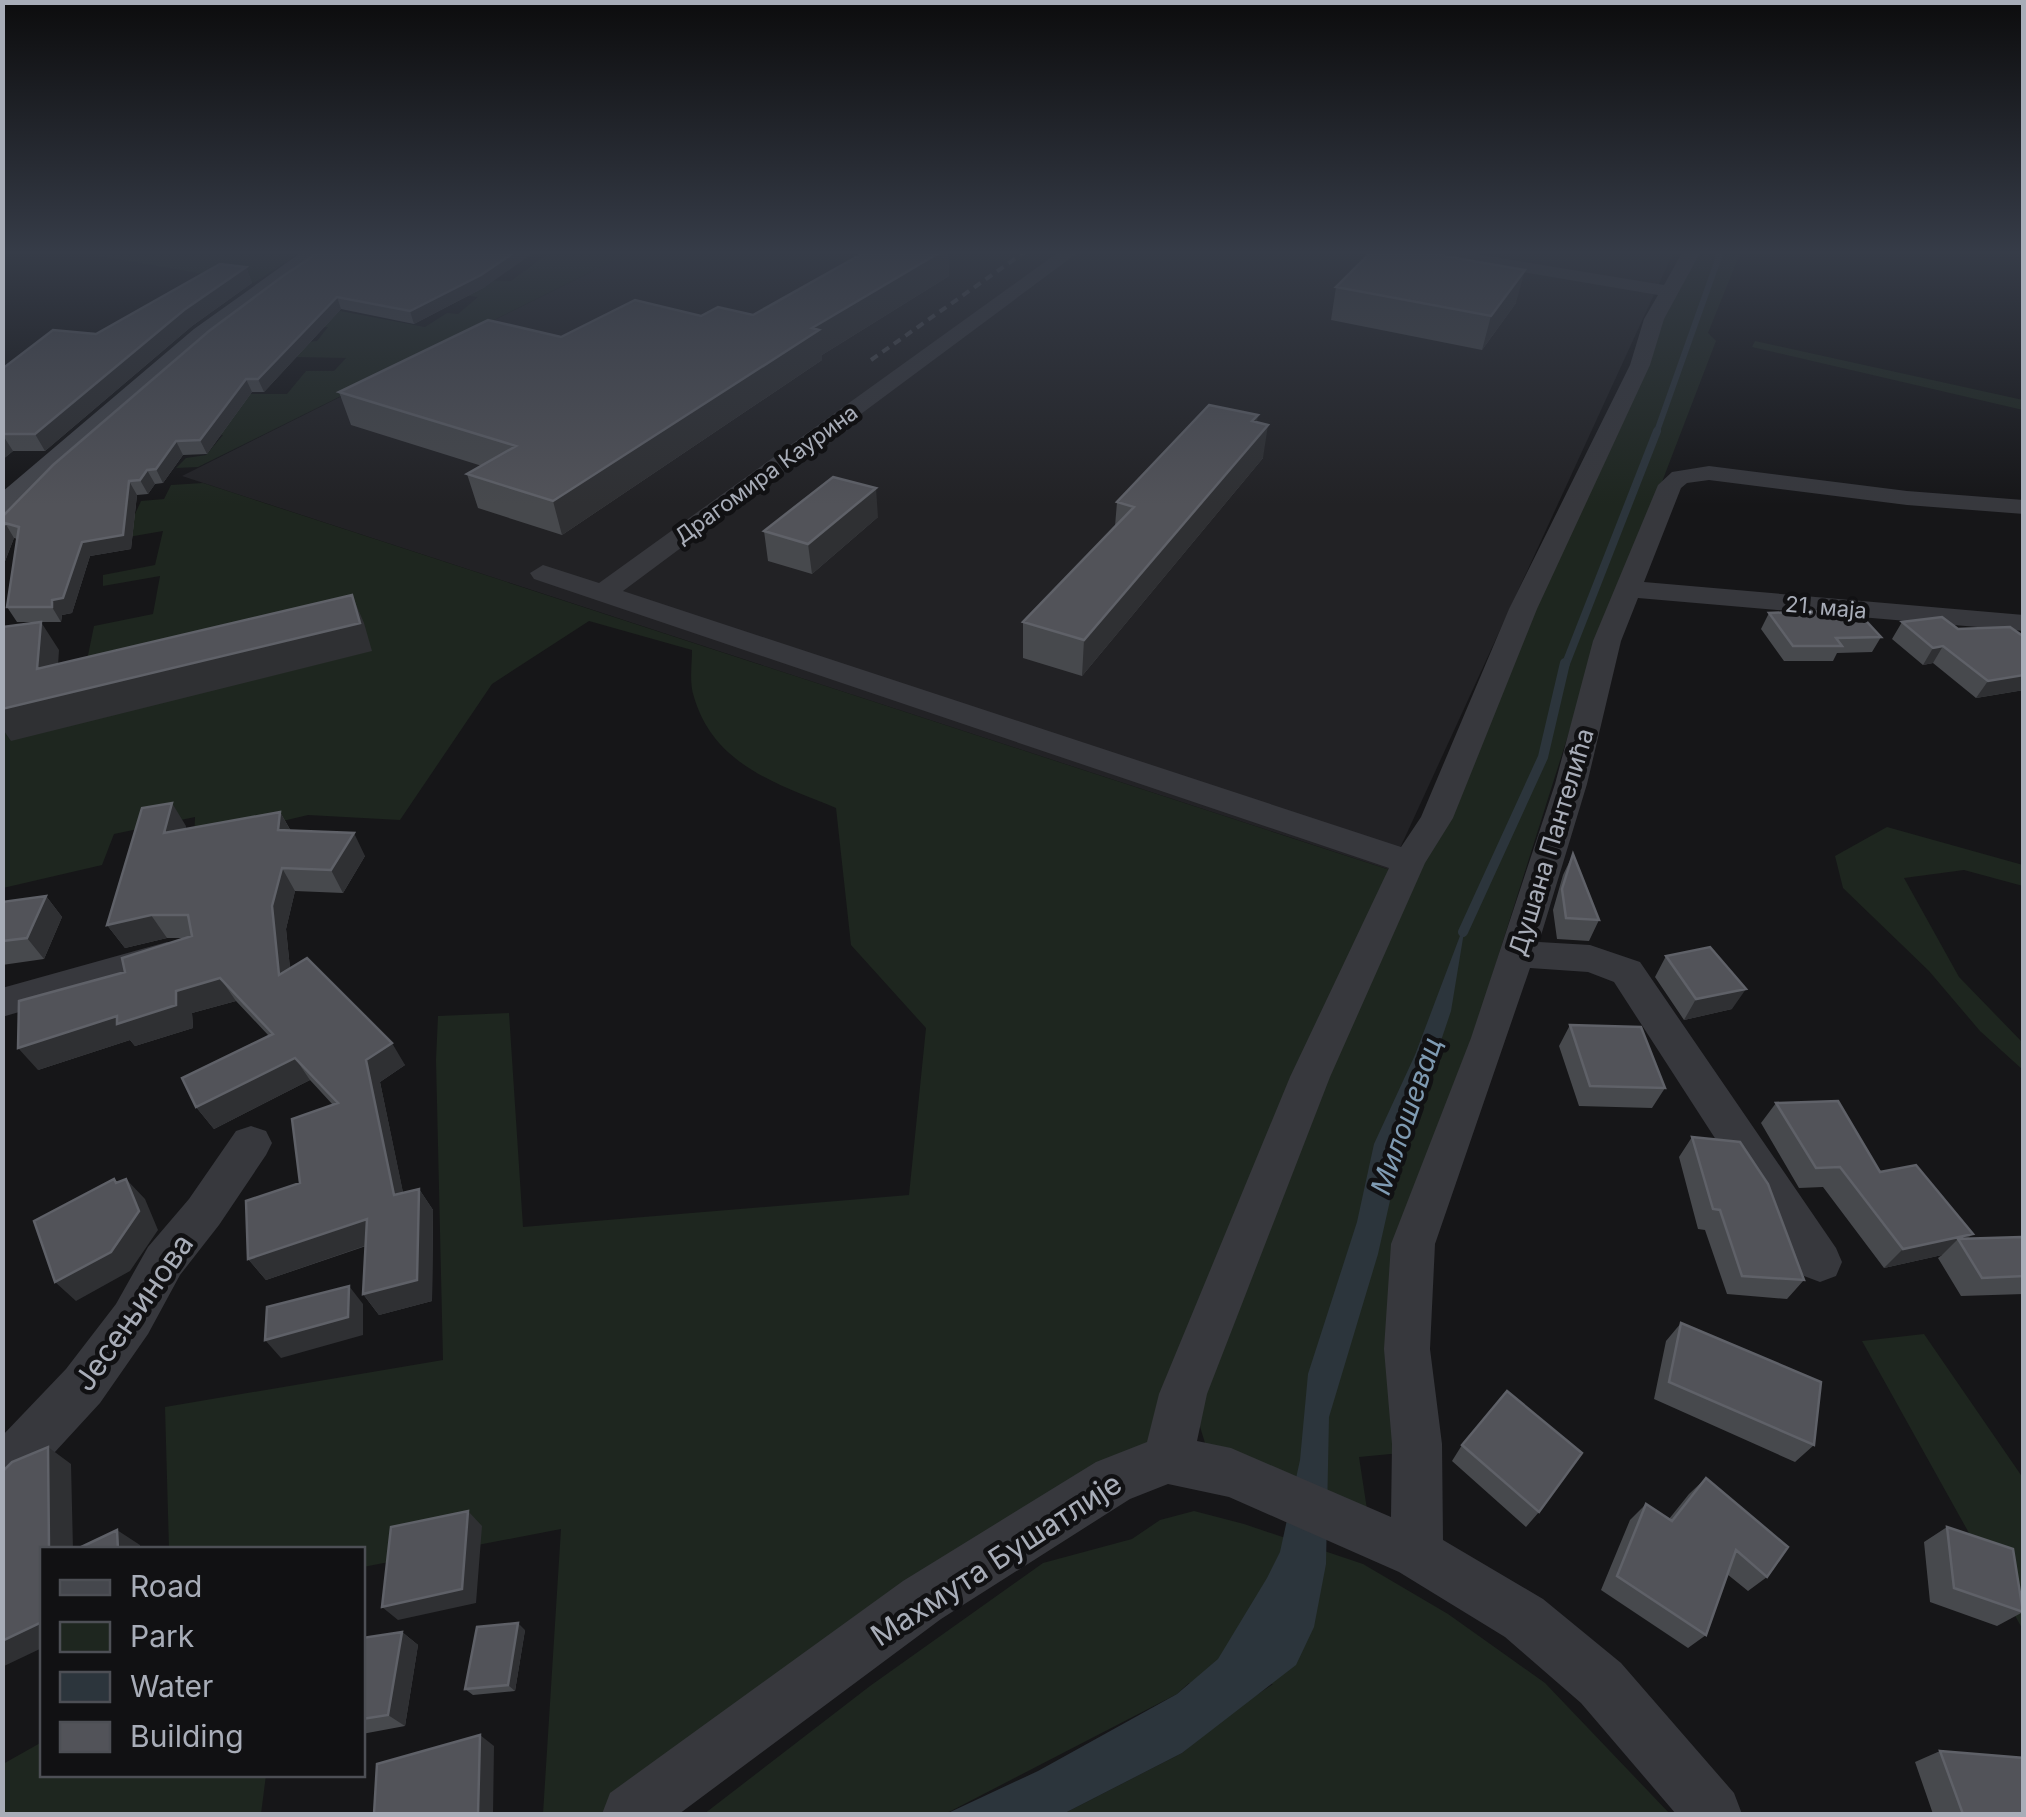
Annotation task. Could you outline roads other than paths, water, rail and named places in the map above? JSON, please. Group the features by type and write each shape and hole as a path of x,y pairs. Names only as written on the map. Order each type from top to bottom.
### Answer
{"main road":[{"path":"2,510 202,336"}],"street":[{"name":"Драгомира Каурина","path":"605,592 955,336"},
{"path":"1651,336 1523,610 1437,818 1409,862 1310,1077 1217,1302 1183,1394 1168,1459 1230,1473 1417,1554 1524,1618 1601,1684 1713,1814"},
{"name":"Душана Пантелића","path":"1417,1554 1417,1444 1407,1349 1414,1244 1490,1038 1571,784 1607,641 1670,485 1680,476 1709,473 2024,508"},
{"path":"543,574 1409,862"},
{"name":"21. маја","path":"1628,588 2024,624"},
{"path":"1516,954 1590,959 1627,972 1820,1262"},
{"path":"2,1003 168,955"},
{"name":"Јесењинова","path":"2,1472 84,1386 132,1319 164,1260 204,1212 251,1143"},
{"name":"Махмута Бушатлије","path":"631,1814 922,1600 1114,1480 1168,1459"}],"water":[{"path":"1466,920 1451,1011 1396,1174 1378,1254 1329,1417 1326,1564 1314,1627 1296,1665 1182,1753 1063,1814 946,1814 1038,1771 1177,1694 1218,1659 1267,1578 1280,1552 1300,1460 1308,1374 1357,1222 1374,1144 1415,1055"}],"waterway":[{"name":"Милошевац","path":"1656,434 1691,336"},
{"name":"Милошевац","path":"1565,666 1657,431"},
{"name":"Милошевац","path":"1463,932 1543,757 1565,663"}],"railway":[{"path":"871,360 905,336"}]}
